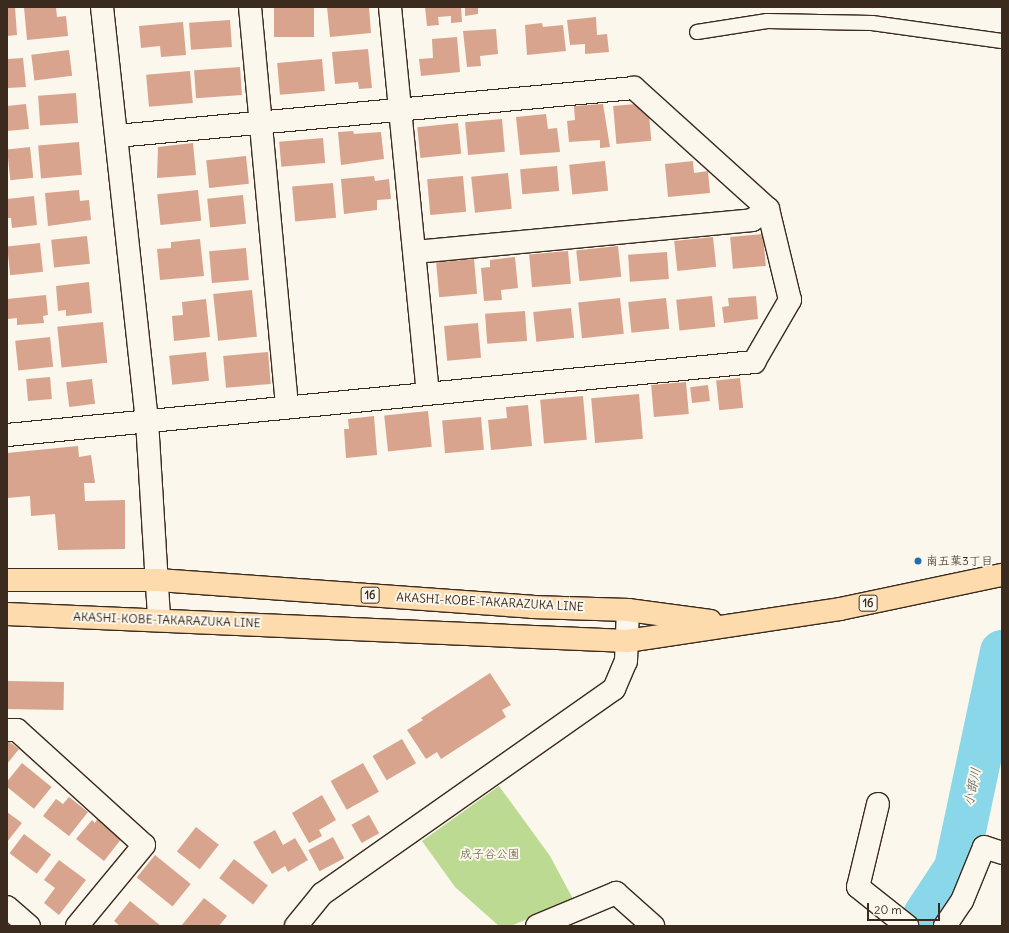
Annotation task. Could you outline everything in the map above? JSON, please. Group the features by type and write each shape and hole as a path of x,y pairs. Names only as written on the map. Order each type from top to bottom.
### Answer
{"main road":[{"name":"AKASHI-KOBE-TAKARAZUKA LINE","path":"7,614 159,619 627,641 840,609 1002,575"},
{"name":"AKASHI-KOBE-TAKARAZUKA LINE","path":"7,580 158,580 524,606 628,610 733,625"}],"street":[{"path":"102,7 147,421 158,580 159,619"},
{"path":"250,7 287,407"},
{"path":"390,7 428,393"},
{"path":"7,435 754,362 790,300 768,209 634,88 117,136"},
{"path":"415,252 752,220 768,209"},
{"path":"296,926 322,894 614,689 626,661 628,610"},
{"path":"7,730 17,730 144,845 77,926"},
{"path":"878,804 858,887 901,924"},
{"path":"945,926 962,901 984,848 1002,853"},
{"path":"537,926 616,893 653,926"},
{"path":"7,907 29,926"}],"lane":[{"path":"697,32 767,21 872,23 1002,41"}],"green space":[{"name":"成子谷公園","path":"499,786 550,856 573,899 511,926 499,926 455,887 422,841"}],"building":[{"path":"7,7 15,7 17,35 7,36"},
{"path":"24,7 56,7 57,17 66,16 68,36 27,40"},
{"path":"274,7 314,7 314,37 274,37"},
{"path":"327,7 369,7 371,33 330,37"},
{"path":"425,7 461,7 462,22 451,23 451,16 438,17 439,25 427,26"},
{"path":"465,7 478,7 478,14 465,16"},
{"path":"596,17 597,35 607,34 609,52 585,54 585,44 570,45 567,20"},
{"path":"230,20 232,47 191,50 189,23"},
{"path":"183,22 186,55 161,57 160,46 141,48 139,26"},
{"path":"542,23 543,27 563,25 566,51 527,55 525,25"},
{"path":"496,29 498,54 480,56 481,66 467,67 463,31"},
{"path":"457,37 460,72 421,76 419,59 433,58 432,39"},
{"path":"368,49 372,88 359,89 358,82 335,84 332,52"},
{"path":"69,50 72,76 34,80 31,55"},
{"path":"23,58 26,87 7,88 7,59"},
{"path":"322,59 325,91 280,95 277,63"},
{"path":"240,67 242,95 196,98 194,70"},
{"path":"190,71 193,103 149,107 146,75"},
{"path":"76,93 78,123 40,126 38,96"},
{"path":"648,103 651,141 616,144 613,106"},
{"path":"26,104 29,129 7,131 7,106"},
{"path":"603,104 610,147 600,148 600,140 569,142 567,121 575,120 574,106"},
{"path":"546,114 548,129 557,128 560,152 520,155 516,117"},
{"path":"502,119 505,152 468,155 465,122"},
{"path":"458,123 461,154 420,158 417,127"},
{"path":"353,131 354,134 381,132 384,159 341,165 338,132"},
{"path":"323,138 325,163 281,167 279,142"},
{"path":"79,142 82,175 41,178 38,146"},
{"path":"193,143 196,175 157,178 158,147"},
{"path":"30,147 33,178 10,180 7,149"},
{"path":"246,156 249,184 209,188 206,160"},
{"path":"605,161 608,191 572,195 569,165"},
{"path":"693,161 694,173 708,171 710,193 668,197 665,164"},
{"path":"557,166 559,191 522,194 520,169"},
{"path":"508,173 512,209 475,213 471,177"},
{"path":"374,176 375,181 389,179 391,199 377,200 377,210 344,214 341,179"},
{"path":"463,176 466,212 430,215 427,179"},
{"path":"333,183 336,218 295,221 292,187"},
{"path":"79,190 80,201 89,200 91,220 48,226 45,193"},
{"path":"198,190 201,221 160,225 157,194"},
{"path":"243,195 246,224 210,228 207,199"},
{"path":"34,196 37,225 12,228 11,218 7,218 7,199"},
{"path":"763,234 766,266 733,269 730,237"},
{"path":"87,236 90,264 54,268 51,240"},
{"path":"713,237 716,267 677,271 674,241"},
{"path":"200,239 204,276 160,280 157,249 171,248 171,242"},
{"path":"40,243 43,272 10,275 7,246"},
{"path":"618,246 621,277 579,281 576,250"},
{"path":"246,248 249,280 212,283 209,251"},
{"path":"568,251 571,284 532,287 529,254"},
{"path":"667,252 669,279 630,282 628,255"},
{"path":"515,257 518,288 501,290 502,300 484,301 481,268 490,267 490,260"},
{"path":"474,259 477,294 439,297 436,262"},
{"path":"89,282 92,313 66,316 66,310 58,311 56,286"},
{"path":"252,290 257,337 218,341 213,294"},
{"path":"46,295 48,315 43,316 44,323 17,325 17,318 8,319 7,299"},
{"path":"712,296 715,327 679,331 676,300"},
{"path":"756,296 758,319 724,323 722,307 729,306 728,298"},
{"path":"620,298 624,334 582,338 578,302"},
{"path":"666,298 669,329 631,333 628,302"},
{"path":"206,299 210,337 174,341 172,316 183,315 182,302"},
{"path":"571,308 574,338 536,342 533,312"},
{"path":"525,311 527,341 487,344 485,314"},
{"path":"103,322 107,363 62,368 57,327"},
{"path":"478,323 481,358 447,361 444,326"},
{"path":"50,337 53,367 18,370 15,341"},
{"path":"206,352 209,381 172,385 169,356"},
{"path":"268,352 271,384 226,388 223,356"},
{"path":"50,377 52,399 28,401 26,379"},
{"path":"740,378 743,408 719,410 716,381"},
{"path":"92,379 95,404 69,407 66,382"},
{"path":"686,382 689,414 654,417 651,385"},
{"path":"708,385 710,401 692,403 690,387"},
{"path":"639,394 643,439 595,443 591,398"},
{"path":"583,396 587,440 544,444 540,400"},
{"path":"528,405 532,446 491,450 488,420 507,418 506,407"},
{"path":"428,411 432,447 388,451 384,416"},
{"path":"374,416 377,455 346,458 344,429 349,429 348,419"},
{"path":"481,417 484,450 445,453 442,420"},
{"path":"78,446 79,457 91,455 95,483 84,483 85,501 125,500 125,549 58,550 55,514 31,516 30,496 7,498 7,453"},
{"path":"490,673 511,705 502,710 506,717 441,759 437,752 426,759 407,730 423,720 421,718"},
{"path":"7,681 64,682 64,710 7,709"},
{"path":"402,739 416,763 387,780 373,756"},
{"path":"7,740 19,749 7,764"},
{"path":"22,763 52,787 34,809 7,787 7,782"},
{"path":"363,763 379,792 347,810 331,781"},
{"path":"322,795 336,820 319,830 322,836 309,843 292,813"},
{"path":"69,797 88,812 69,836 43,816 56,799 63,804"},
{"path":"7,812 22,823 7,842"},
{"path":"369,815 379,833 362,843 352,825"},
{"path":"97,819 122,838 104,861 76,839 92,820 95,823"},
{"path":"196,827 219,845 200,869 177,851"},
{"path":"275,830 283,845 295,838 308,860 288,872 285,866 272,874 253,842"},
{"path":"24,834 51,854 37,874 10,853"},
{"path":"333,837 344,858 320,871 308,850"},
{"path":"155,855 191,884 172,906 137,878"},
{"path":"234,859 268,885 253,904 219,878"},
{"path":"59,860 86,880 59,915 44,903 55,888 44,880"},
{"path":"204,898 227,916 219,926 181,926"},
{"path":"130,901 161,926 120,926 114,921"}],"waterway":[{"name":"小部川","path":"925,915 956,868 1002,652"}],"place":[{"name":"南五葉3丁目","path":"918,561"}]}
